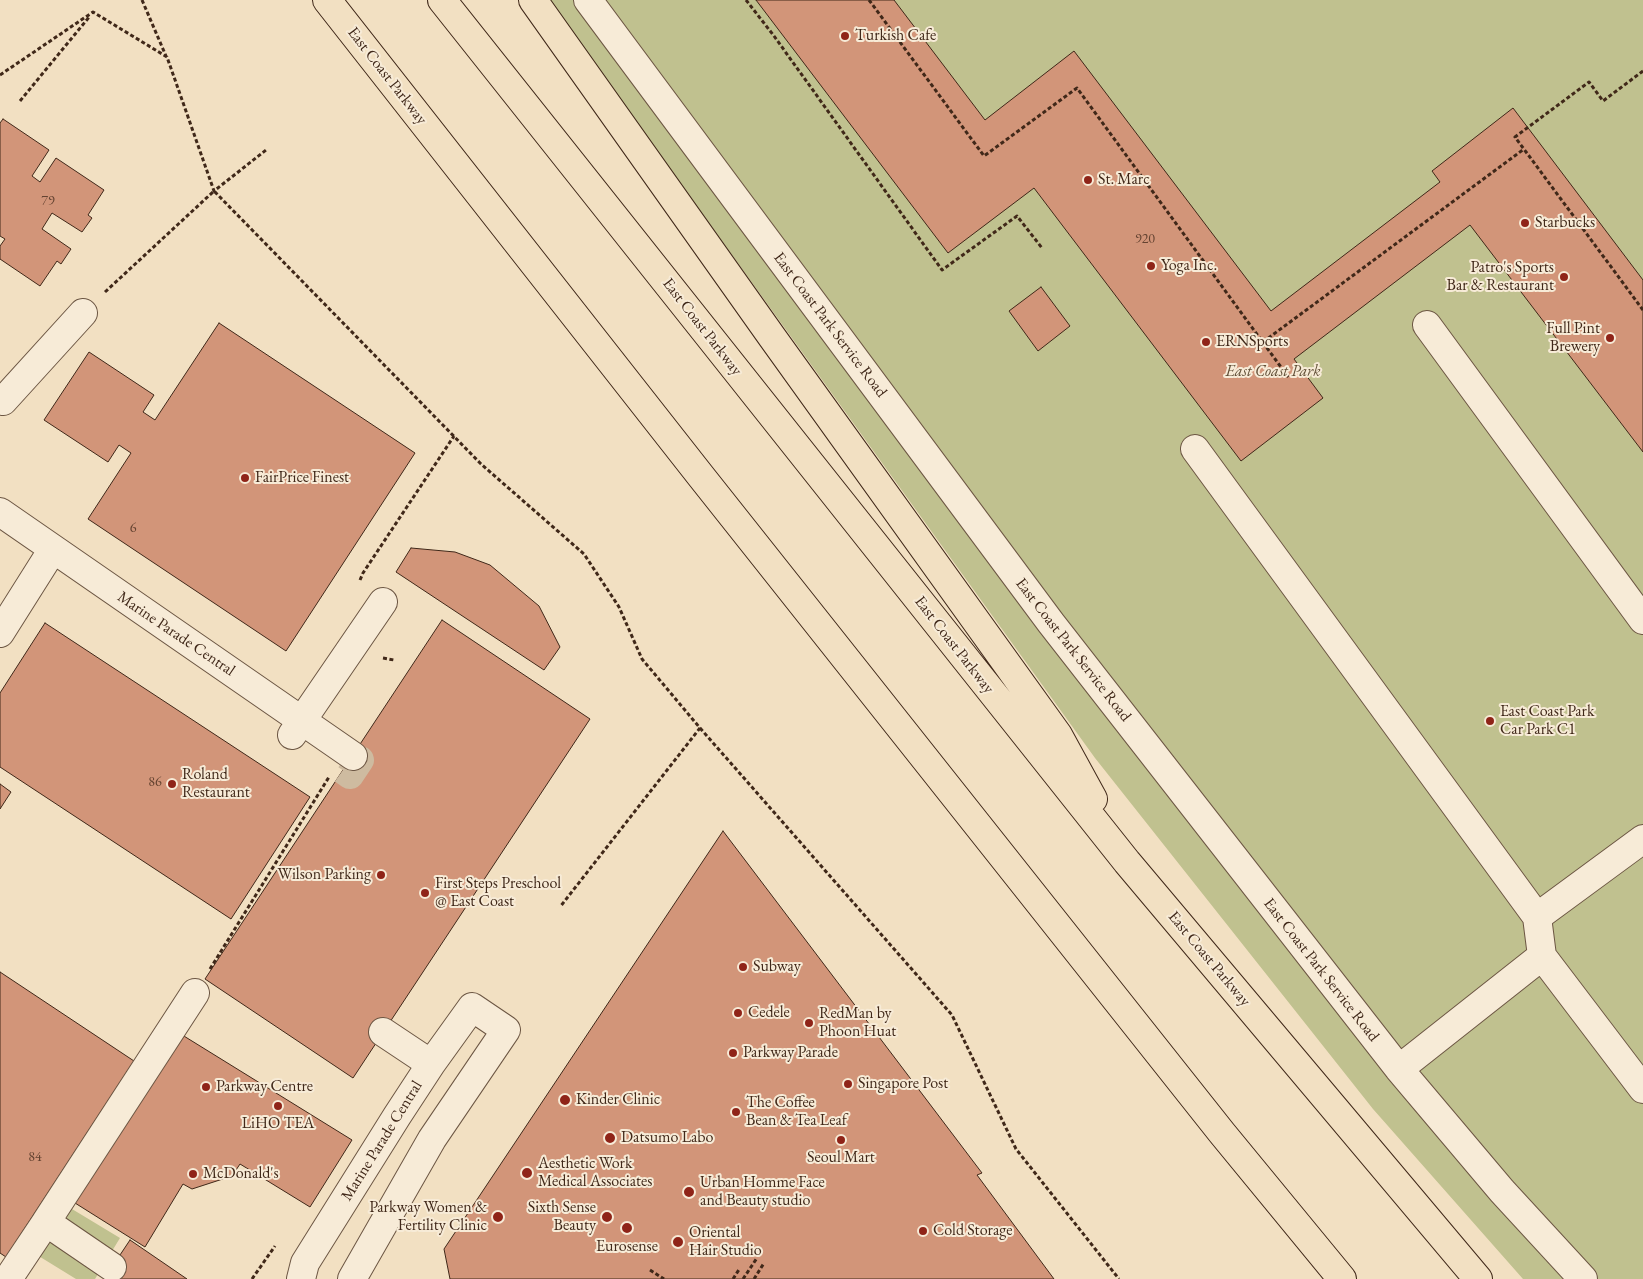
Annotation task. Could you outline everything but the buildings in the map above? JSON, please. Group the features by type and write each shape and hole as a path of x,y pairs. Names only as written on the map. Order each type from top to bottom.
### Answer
{"highway":[{"name":"East Coast Parkway","path":"327,0 693,467 1222,1133 1342,1279"},
{"name":"East Coast Parkway","path":"442,0 1127,862 1478,1279"},
{"path":"533,0 1058,735 1127,862"}],"street":[{"name":"East Coast Park Service Road","path":"588,0 1051,623 1399,1069 1502,1191 1583,1279"},
{"path":"1,399 83,313"},
{"path":"1427,324 1643,620"},
{"path":"1195,449 1537,917 1542,956 1643,1089"},
{"name":"Marine Parade Central","path":"0,512 48,557"},
{"name":"Marine Parade Central","path":"0,534 48,557 297,727 343,766"},
{"path":"0,633 48,557"},
{"path":"297,727 383,602"},
{"path":"1537,917 1643,839"},
{"path":"1399,1069 1542,956"},
{"path":"12,1273 195,993"},
{"name":"Marine Parade Central","path":"301,1279 304,1263 431,1064 472,1007 506,1030 426,1149"},
{"path":"383,1032 431,1064"},
{"path":"352,1279 426,1149 392,1125"},
{"path":"46,1222 112,1267"}],"path":[{"path":"142,0 167,57 214,191 481,464 584,554 619,607 642,659 952,1016 1016,1149 1119,1279"},
{"path":"746,0 774,36 942,270 1017,216 1042,248"},
{"path":"869,0 984,156 1076,88 1289,378"},
{"path":"93,12 167,57"},
{"path":"0,75 93,12"},
{"path":"20,101 93,12"},
{"path":"1643,71 1603,101 1589,82 1515,137 1643,310"},
{"path":"1262,342 1524,149"},
{"path":"83,313 214,191 266,150"},
{"path":"363,573 454,436"},
{"path":"560,907 700,728"},
{"path":"195,993 343,766"},
{"path":"252,1279 275,1246"},
{"path":"743,1279 757,1258"},
{"path":"754,1279 764,1263"},
{"path":"734,1278 740,1268"},
{"path":"650,1270 664,1279"},
{"path":"743,1279 746,1273"}],"green space":[{"name":"East Coast Park","path":"548,0 1643,0 1643,1279 1523,1279 1373,1109 1095,758"},
{"path":"67,1206 120,1238 95,1279 76,1279 37,1255"}],"tunnel":[{"path":"343,770 350,775 360,760 353,756"}],"place":[{"name":"Turkish Cafe","path":"845,36"},
{"name":"St. Marc","path":"1088,180"},
{"name":"Starbucks","path":"1525,223"},
{"name":"Yoga Inc.","path":"1151,266"},
{"name":"Patro's Sports Bar & Restaurant","path":"1564,277"},
{"name":"Full Pint Brewery","path":"1610,338"},
{"name":"ERNSports","path":"1206,342"},
{"name":"FairPrice Finest","path":"245,478"},
{"name":"East Coast Park Car Park C1","path":"1490,721"},
{"name":"Roland Restaurant","path":"172,784"},
{"name":"Wilson Parking","path":"381,875"},
{"name":"First Steps Preschool @ East Coast","path":"425,893"},
{"name":"Subway","path":"743,967"},
{"name":"Cedele","path":"738,1013"},
{"name":"RedMan by Phoon Huat","path":"809,1023"},
{"name":"Parkway Parade","path":"733,1053"},
{"name":"Singapore Post","path":"848,1084"},
{"name":"Parkway Centre","path":"206,1087"},
{"name":"Kinder Clinic","path":"565,1100"},
{"name":"LiHO TEA","path":"278,1106"},
{"name":"The Coffee Bean & Tea Leaf","path":"736,1112"},
{"name":"Datsumo Labo","path":"610,1138"},
{"name":"Seoul Mart","path":"841,1140"},
{"name":"Aesthetic Work Medical Associates","path":"527,1173"},
{"name":"McDonald's","path":"193,1174"},
{"name":"Urban Homme Face and Beauty studio","path":"689,1192"},
{"name":"Parkway Women & Fertility Clinic","path":"498,1217"},
{"name":"Sixth Sense Beauty","path":"607,1217"},
{"name":"Eurosense","path":"627,1228"},
{"name":"Cold Storage","path":"923,1231"},
{"name":"Oriental Hair Studio","path":"678,1242"}]}
